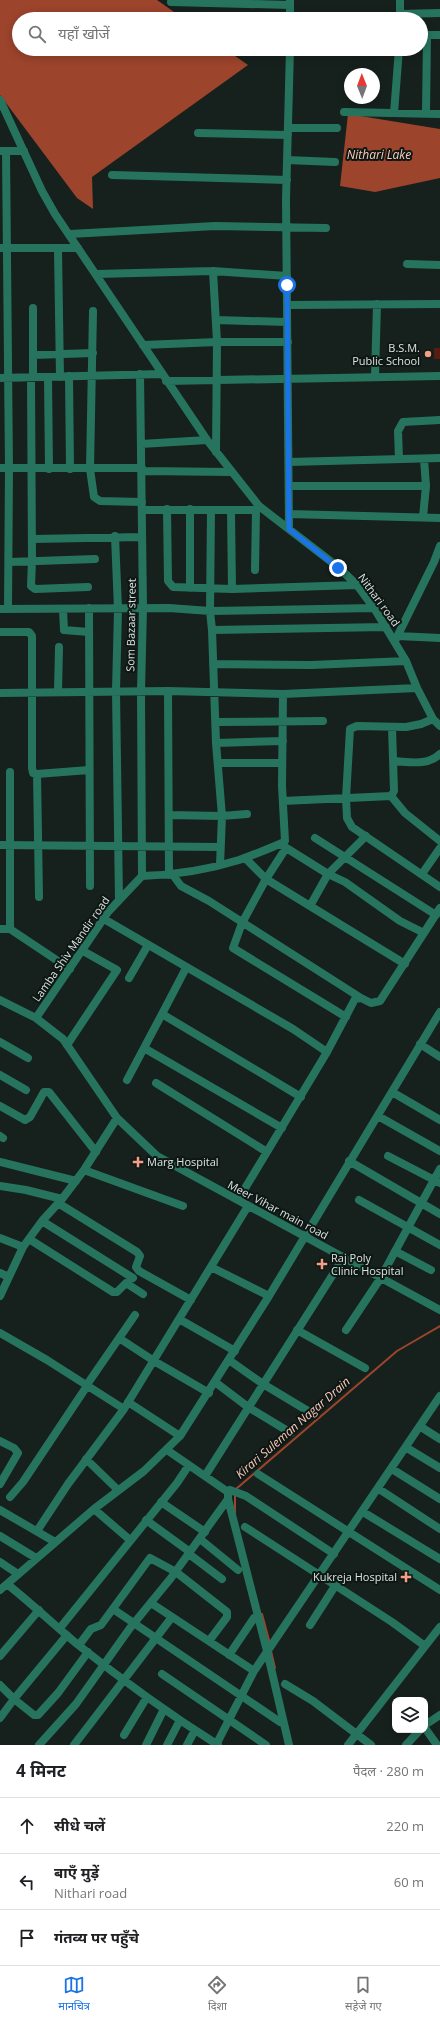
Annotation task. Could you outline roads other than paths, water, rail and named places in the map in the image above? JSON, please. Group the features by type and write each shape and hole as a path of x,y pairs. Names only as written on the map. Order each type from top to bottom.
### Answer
{"street":[{"path":"400,0 400,12"},
{"path":"170,2 290,3"},
{"path":"428,14 440,13"},
{"path":"428,35 440,35"},
{"path":"289,529 287,160 290,56"},
{"path":"394,113 398,56"},
{"path":"425,56 426,113"},
{"name":"Nithari road","path":"0,100 42,191 55,214 97,274 207,440 257,508 289,529 357,585 396,639 417,688 433,719 440,726"},
{"path":"344,112 440,114"},
{"path":"198,133 288,132 337,128"},
{"path":"24,151 3,151 3,248 9,378 9,562 4,609 143,608 210,611 374,608"},
{"path":"287,160 335,162"},
{"path":"112,175 287,180"},
{"path":"70,234 215,226 326,228"},
{"path":"3,248 78,248"},
{"path":"58,249 60,377"},
{"path":"407,264 440,265"},
{"path":"97,274 213,271 287,276"},
{"path":"213,271 217,342 216,452"},
{"path":"375,376 376,304"},
{"path":"287,305 440,304"},
{"path":"33,308 31,584 33,588 88,587"},
{"path":"93,311 90,469 94,497 97,500 167,509 230,511 257,508 255,570"},
{"path":"216,320 287,322"},
{"path":"143,345 217,342 288,342"},
{"path":"33,355 92,353"},
{"path":"0,378 140,374 217,380 288,380 375,376 440,376"},
{"name":"Som Bazaar street","path":"140,374 143,608 141,691 142,876"},
{"path":"69,376 70,469"},
{"path":"48,377 49,468"},
{"path":"399,459 398,431 403,422 440,420"},
{"path":"141,444 207,440"},
{"path":"289,462 440,458"},
{"path":"423,517 426,486 424,459"},
{"path":"0,468 142,469 232,472"},
{"path":"289,486 426,486"},
{"path":"167,509 168,581 173,587 232,589 357,585"},
{"path":"190,509 190,588"},
{"path":"211,510 209,589 214,664 216,743 222,816 220,865"},
{"path":"230,511 232,589"},
{"path":"289,514 440,518"},
{"path":"115,536 118,609 116,691 117,845 119,900"},
{"path":"32,539 142,536"},
{"path":"440,546 396,639 440,638"},
{"path":"9,562 95,560"},
{"path":"90,608 90,886"},
{"path":"62,609 64,630 89,632"},
{"path":"212,630 386,627"},
{"path":"0,632 32,634 33,773 37,774 90,770"},
{"path":"58,692 59,647"},
{"path":"214,664 311,665 406,661"},
{"path":"0,693 168,691 283,694 417,688"},
{"path":"168,691 168,847 171,875 181,886 209,901 361,998 371,1003 380,1001 438,912 315,838"},
{"path":"283,694 282,763 286,836 283,846 242,923 233,946 234,950 346,1017"},
{"path":"433,719 416,726 357,726 350,729 346,798 349,823 440,887"},
{"path":"216,722 323,721"},
{"path":"391,796 394,791 392,727"},
{"path":"216,743 283,741"},
{"path":"394,761 420,763 440,754"},
{"path":"218,763 282,763"},
{"path":"10,772 10,930"},
{"path":"37,774 38,897"},
{"path":"283,801 391,796"},
{"path":"391,796 405,814 440,841"},
{"path":"169,815 222,816 247,814"},
{"path":"310,906 328,874 366,836"},
{"path":"0,845 143,845 168,847 220,847"},
{"path":"142,876 171,875 220,865 283,846 328,874 345,882 400,921 424,933"},
{"path":"422,874 440,848"},
{"path":"245,858 266,879 405,964"},
{"name":"Lamba Shiv Mandir road","path":"36,1018 104,919 119,900 142,876"},
{"path":"104,919 293,1029 328,1052"},
{"path":"0,929 10,930 70,969"},
{"path":"129,978 148,945"},
{"path":"67,1045 117,970 83,951"},
{"path":"128,1080 186,968"},
{"path":"238,1200 328,1052 355,999 361,998"},
{"name":"Meer Vihar main road","path":"0,1000 36,1018 63,1039 117,1118 157,1156 440,1310"},
{"path":"440,1012 269,1296 209,1393 180,1436 167,1450 94,1509 2,1588 39,1610 79,1645 125,1681 217,1745 228,1719 254,1671 378,1489 421,1427 437,1407 440,1396"},
{"path":"162,1014 300,1097"},
{"path":"0,1042 28,1058"},
{"path":"420,1044 440,1057"},
{"path":"144,1048 282,1128"},
{"path":"0,1075 26,1090"},
{"path":"156,1082 267,1152"},
{"path":"0,1106 25,1120 30,1117 44,1092 49,1092 96,1152"},
{"path":"392,1092 440,1120"},
{"path":"378,1116 440,1150"},
{"path":"0,1296 28,1239 76,1181 117,1118"},
{"path":"388,1156 437,1181"},
{"path":"0,1162 76,1181"},
{"path":"349,1162 440,1214"},
{"path":"346,1330 380,1278 421,1203 437,1181 440,1169"},
{"path":"84,1170 182,1206"},
{"path":"0,1186 26,1190 60,1201 137,1252 140,1256 136,1267 139,1271 191,1300"},
{"path":"360,1200 440,1245"},
{"path":"37,1531 68,1484 126,1406 248,1206"},
{"path":"42,1221 133,1278"},
{"path":"0,1238 23,1247"},
{"path":"28,1239 113,1292 117,1292 126,1283 143,1294"},
{"path":"395,1251 431,1270"},
{"path":"205,1476 344,1257"},
{"path":"211,1267 269,1296"},
{"path":"0,1273 9,1277"},
{"path":"10,1497 23,1482 135,1315"},
{"path":"179,1319 235,1350"},
{"path":"297,1330 365,1368"},
{"path":"0,1333 47,1360 86,1386 180,1436"},
{"path":"119,1338 154,1361 209,1393"},
{"path":"229,1360 263,1384 313,1414"},
{"path":"215,1382 248,1407 291,1433"},
{"path":"421,1427 440,1439"},
{"path":"0,1441 14,1448 18,1453 0,1484"},
{"path":"407,1448 440,1468"},
{"path":"167,1450 228,1492 228,1499 269,1648 289,1745"},
{"path":"86,1459 118,1490"},
{"path":"60,1628 177,1483 189,1465"},
{"path":"392,1470 440,1499"},
{"path":"258,1474 440,1590"},
{"path":"378,1489 440,1529"},
{"path":"234,1491 334,1554"},
{"path":"39,1745 76,1704 134,1623 176,1572 228,1499"},
{"path":"161,1502 203,1535 238,1570"},
{"path":"94,1509 130,1540"},
{"path":"0,1510 55,1542"},
{"path":"363,1512 440,1558"},
{"path":"146,1520 190,1553 222,1580"},
{"path":"245,1527 392,1622 425,1646"},
{"path":"0,1536 36,1558"},
{"path":"79,1645 91,1629 100,1625 113,1609 148,1558 152,1558 176,1572 228,1615 209,1642"},
{"path":"0,1562 18,1574"},
{"path":"310,1625 335,1586"},
{"path":"151,1603 254,1671"},
{"path":"113,1609 280,1722"},
{"path":"0,1656 39,1610"},
{"path":"79,1743 172,1617"},
{"path":"229,1655 254,1618"},
{"path":"348,1745 440,1626"},
{"path":"0,1718 67,1634"},
{"path":"0,1685 14,1699 34,1715 38,1715 58,1693 88,1652"},
{"path":"162,1674 266,1745"},
{"path":"285,1684 313,1701 371,1745"},
{"path":"124,1735 147,1697"},
{"path":"146,1745 164,1709"},
{"path":"428,1723 440,1715"},
{"path":"167,1745 180,1720"},
{"path":"187,1745 195,1730"},
{"path":"428,1732 437,1745"},
{"path":"406,1745 417,1733"}],"water":[{"path":"0,0 157,0 174,12 12,12 12,56 235,56 248,65 92,177 93,209 77,198 0,95"},
{"name":"Nithari Lake","path":"348,114 440,129 440,178 375,192 340,186"}],"waterway":[{"name":"Kirari Suleman Nagar Drain","path":"236,1489 397,1351 440,1326"},
{"name":"Kirari Suleman Nagar Drain","path":"235,1493 235,1513"},
{"name":"Kirari Suleman Nagar Drain","path":"262,1614 270,1644"},
{"name":"Kirari Suleman Nagar Drain","path":"271,1651 275,1668"}],"place":[{"name":"B.S.M. Public School","path":"428,354"},
{"name":"Marg Hospital","path":"138,1162"},
{"name":"Raj Poly Clinic Hospital","path":"322,1264"},
{"name":"Kukreja Hospital","path":"406,1577"}]}
